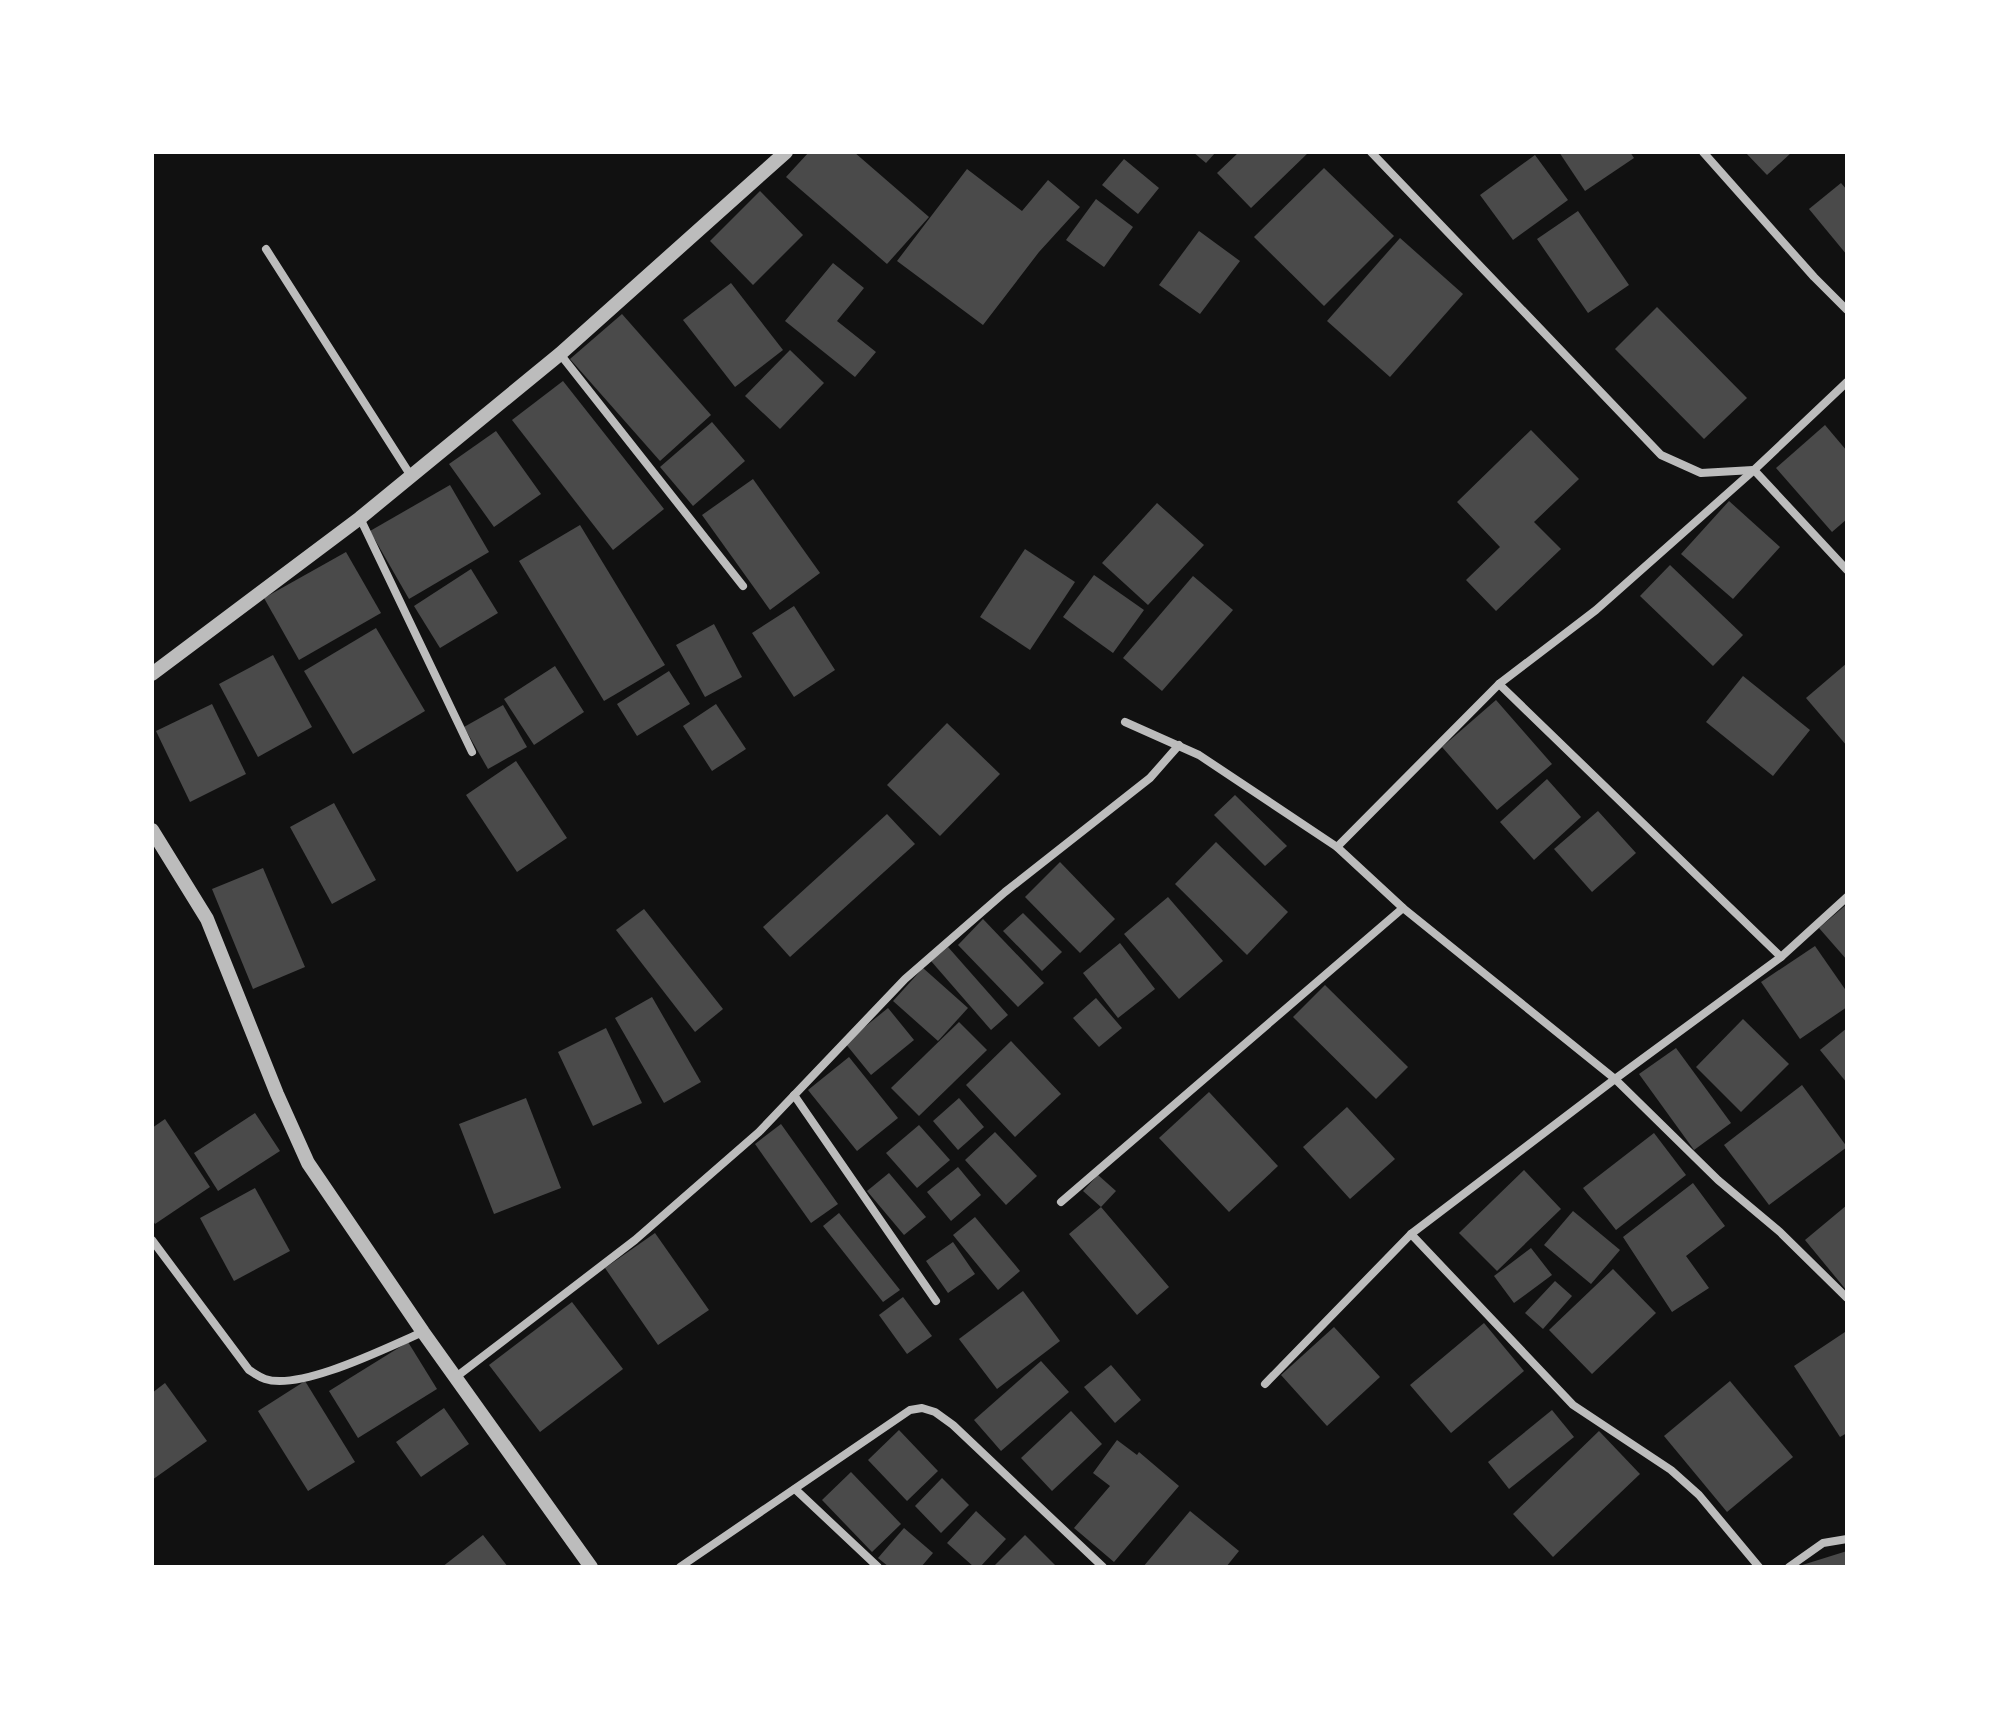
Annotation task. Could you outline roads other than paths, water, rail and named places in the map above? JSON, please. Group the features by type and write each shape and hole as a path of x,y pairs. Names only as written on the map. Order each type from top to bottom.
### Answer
{"street":[{"path":"152,674 360,518 560,354 786,152"},
{"path":"1371,152 1661,455 1701,473 1754,470"},
{"path":"1703,152 1847,310"},
{"path":"266,249 411,476"},
{"path":"560,354 743,586"},
{"path":"1337,847 1499,684 1596,610 1754,470 1847,382"},
{"path":"1754,470 1847,570"},
{"path":"360,518 472,752"},
{"path":"1499,684 1781,957"},
{"path":"1125,722 1199,755 1337,847 1403,908 1615,1079 1718,1180 1780,1232 1847,1298"},
{"path":"456,1377 635,1240 759,1132 905,979 1005,892 1150,778 1179,745"},
{"path":"152,830 207,919 308,1163 423,1332 591,1567"},
{"path":"1265,1384 1411,1234 1781,957 1847,897"},
{"path":"1061,1202 1403,908"},
{"path":"794,1095 936,1301"},
{"path":"1411,1234 1573,1405 1671,1470 1699,1495 1759,1567"},
{"path":"152,1240 249,1370 266,1380 292,1381 330,1370 423,1332"},
{"path":"680,1567 910,1410 922,1408 935,1412 969,1438 1103,1567"},
{"path":"795,1489 878,1567"},
{"path":"1789,1567 1823,1543 1847,1539"}]}
